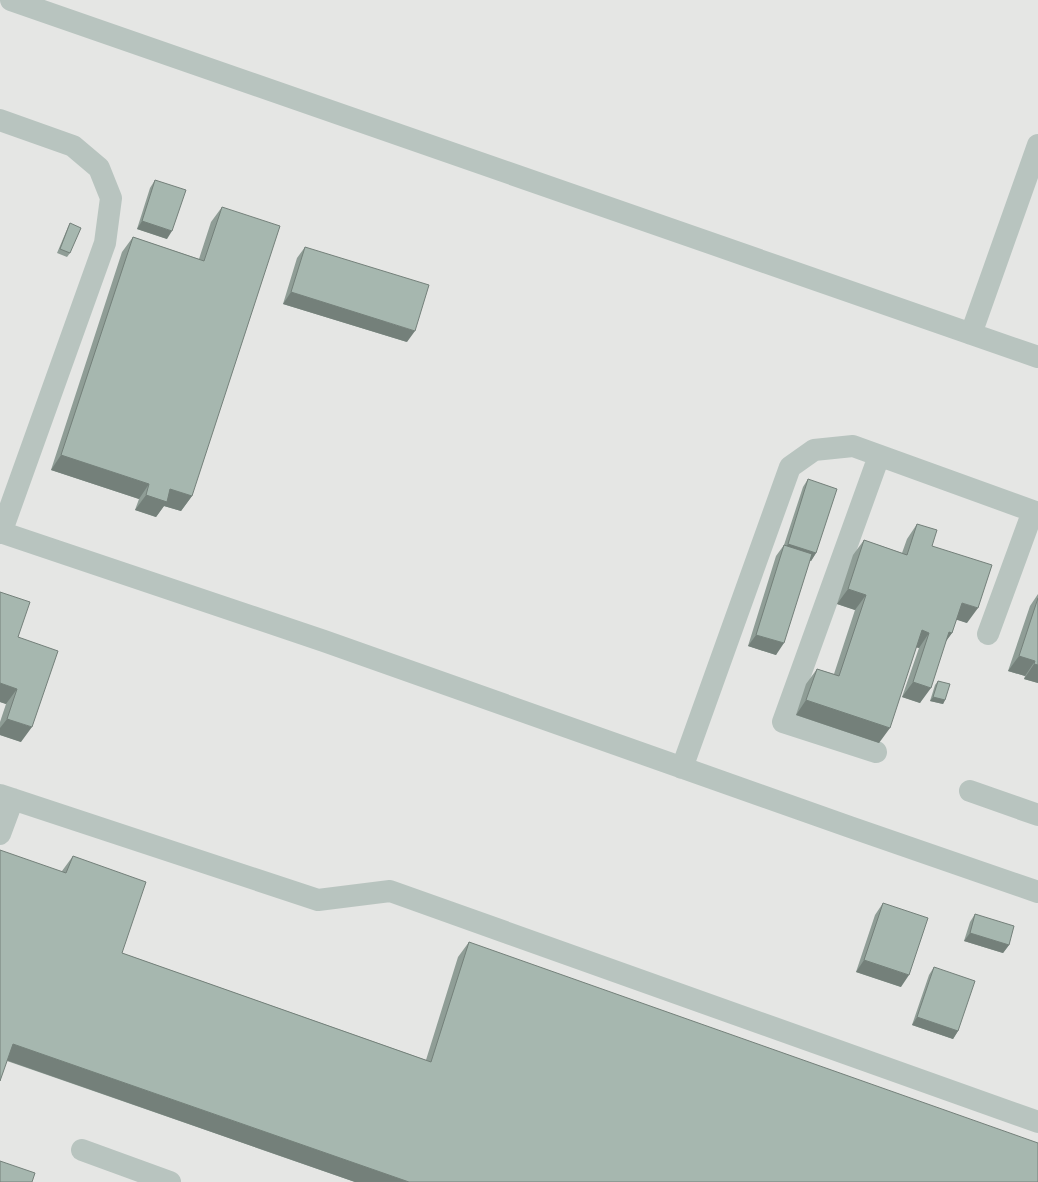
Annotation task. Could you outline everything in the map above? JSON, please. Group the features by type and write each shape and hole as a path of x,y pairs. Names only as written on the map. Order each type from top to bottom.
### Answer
{"lane":[{"path":"12,0 1038,357"},
{"path":"0,120 73,146 98,168 111,198 105,243 0,533 324,640 682,768 1038,892"},
{"path":"971,334 1038,145"},
{"path":"682,768 790,467 814,450 853,446 1036,512 988,634"},
{"path":"876,752 783,722 879,456"},
{"path":"970,791 1038,815"},
{"path":"0,834 7,797 318,900 390,891 1038,1122"},
{"path":"82,1150 170,1182"}],"shaded area":[{"path":"0,0 1038,0 1038,1182 0,1182"}],"building":[{"path":"155,180 186,190 172,231 142,221"},
{"path":"222,207 280,226 192,496 170,489 167,502 146,495 149,484 61,455 133,237 204,261"},
{"path":"70,223 81,228 70,253 60,249"},
{"path":"305,247 429,285 415,331 291,292"},
{"path":"808,479 837,489 816,553 788,544"},
{"path":"917,524 937,530 932,546 992,565 978,608 962,603 952,633 949,632 931,688 913,682 929,633 922,630 890,728 806,700 817,669 839,676 866,595 848,589 864,540 907,555"},
{"path":"784,545 812,554 784,643 756,635"},
{"path":"0,592 30,602 18,637 58,651 32,727 7,719 17,689 0,683"},
{"path":"1038,598 1038,665 1034,664 1035,661 1019,656"},
{"path":"938,681 950,684 945,700 933,697"},
{"path":"0,850 66,873 73,856 146,882 122,953 431,1062 469,942 1038,1143 1038,1182 409,1182 13,1044 0,1081"},
{"path":"883,903 928,918 909,975 864,960"},
{"path":"975,914 1014,926 1009,945 970,933"},
{"path":"934,967 975,981 958,1031 917,1017"},
{"path":"0,1161 35,1173 32,1182 0,1182"}]}
